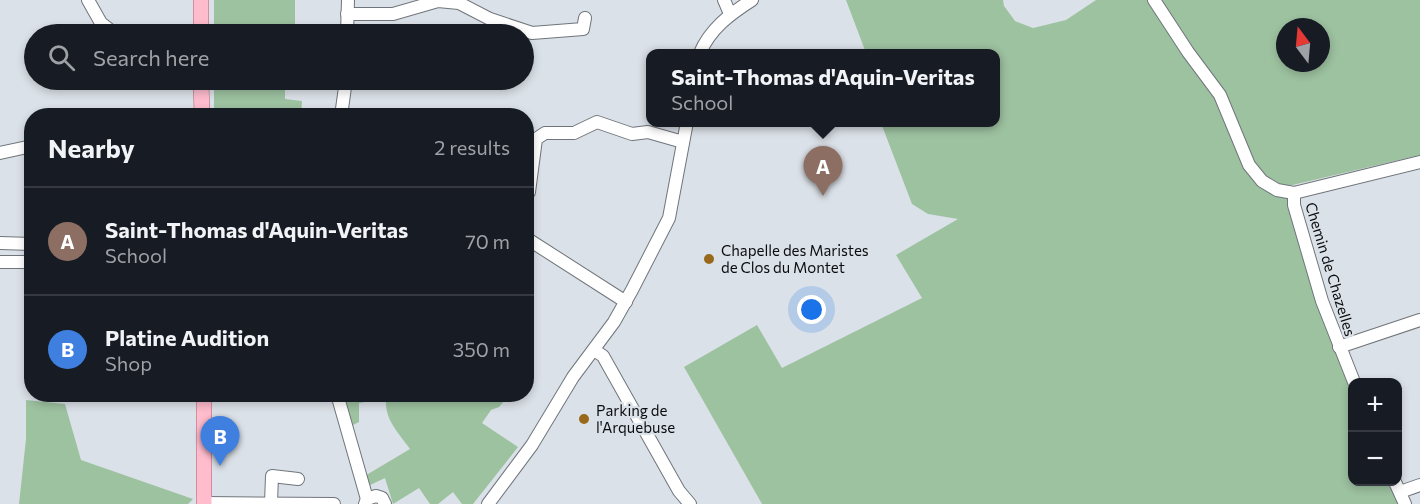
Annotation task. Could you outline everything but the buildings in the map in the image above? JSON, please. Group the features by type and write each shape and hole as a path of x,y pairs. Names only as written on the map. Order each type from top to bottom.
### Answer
{"main road":[{"path":"201,0 201,24"},
{"path":"201,90 202,108"},
{"path":"204,402 204,503"}],"street":[{"path":"88,0 102,24"},
{"path":"348,0 348,24"},
{"path":"724,0 730,14"},
{"path":"703,49 713,32 730,14 752,0"},
{"name":"Chemin de Chazelles","path":"1154,0 1220,95 1249,165 1262,181 1277,190 1294,193 1294,205 1322,301 1352,378"},
{"path":"348,14 393,14 438,1 459,3 505,24"},
{"path":"534,33 584,29 585,18"},
{"path":"342,108 345,90"},
{"path":"534,154 536,139 545,133 574,133 597,122 632,134 648,132 683,142"},
{"path":"488,504 511,475 573,377 626,302 669,218 686,127"},
{"path":"0,153 24,148"},
{"path":"1294,193 1420,162"},
{"path":"0,243 24,244"},
{"path":"534,243 626,302"},
{"path":"0,262 24,262"},
{"path":"1339,347 1420,320"},
{"path":"594,350 603,356 679,491 690,504"},
{"path":"339,402 366,501 373,496 379,497 385,504"},
{"path":"271,503 272,476 298,479"},
{"path":"1405,504 1397,487 1420,485"},
{"path":"204,503 334,504"}],"green space":[{"path":"214,0 295,0 295,24 214,24"},
{"path":"846,0 1003,0 1004,6 1015,21 1033,28 1066,20 1096,0 1420,0 1420,155 1284,187 1321,314 1348,380 1348,486 1392,486 1399,504 762,504 684,367 757,325 782,368 922,298 896,255 958,219 928,214 912,204 883,127 1000,127 1000,49 864,49"},
{"path":"214,90 285,90 285,99 302,101 302,108 214,108"},
{"path":"26,402 65,404 81,460 193,499 188,504 19,504 26,439"},
{"path":"343,402 365,402 359,403 359,422 351,426"},
{"path":"386,402 503,402 499,407 491,410 482,423 518,447 473,504 462,504 453,492 438,504 430,504 419,488 393,504 385,478 368,486 363,477 410,449 389,418"}],"place":[{"name":"Saint-Thomas d'Aquin-Veritas","path":"823,196"},
{"name":"Chapelle des Maristes de Clos du Montet","path":"709,259"},
{"name":"Parking de l'Arquebuse","path":"584,419"},
{"name":"Platine Audition","path":"220,466"}]}
